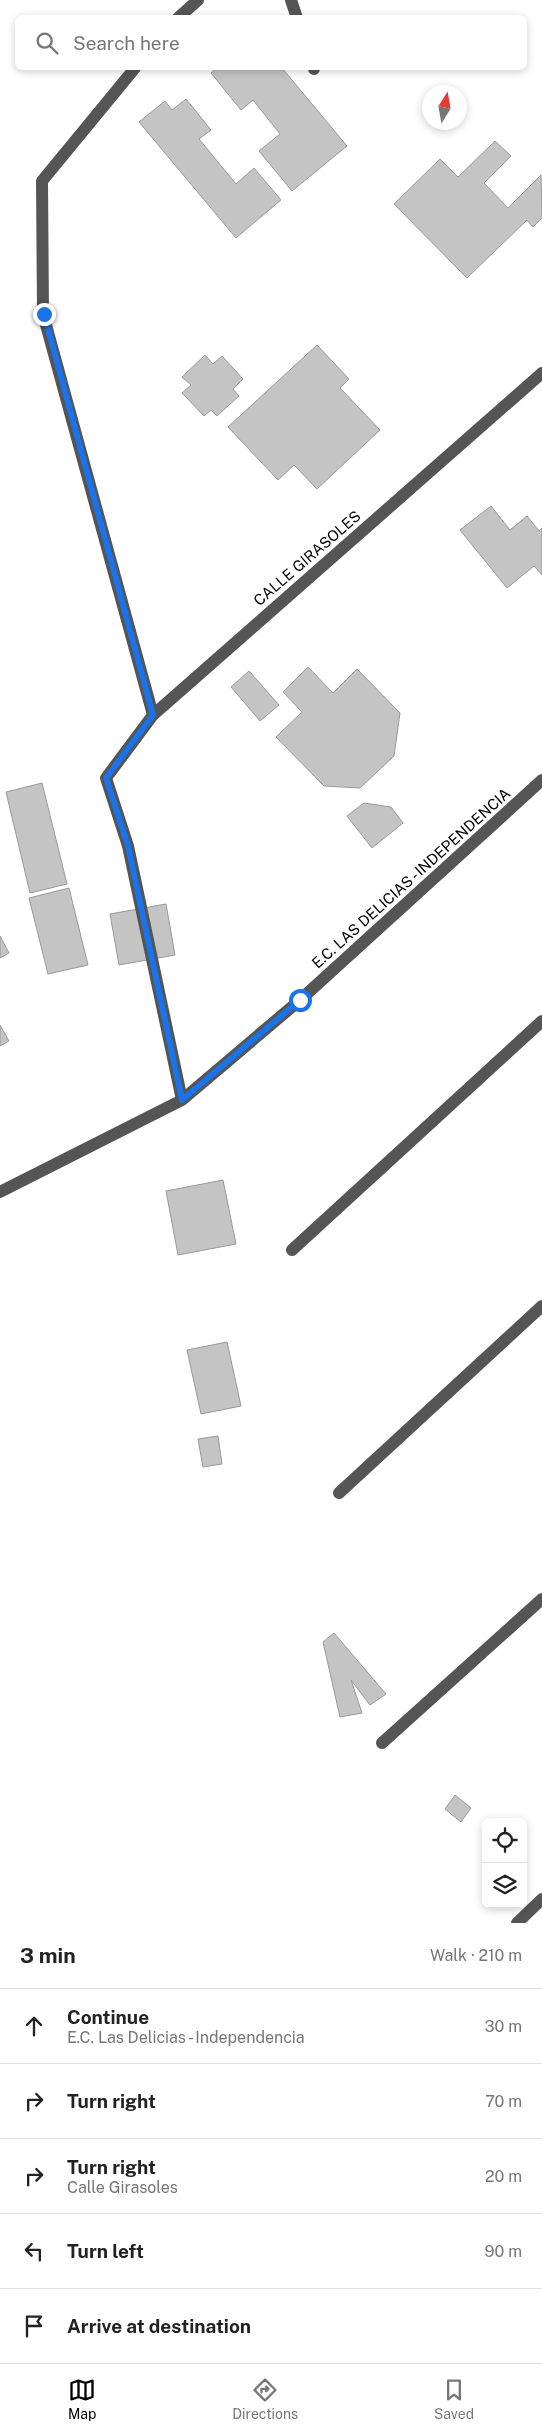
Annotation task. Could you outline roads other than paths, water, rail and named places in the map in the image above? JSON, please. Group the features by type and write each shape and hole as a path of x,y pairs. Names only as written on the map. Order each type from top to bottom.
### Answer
{"street":[{"path":"181,15 198,0"},
{"path":"292,0 296,15"},
{"path":"133,70 42,181 44,314 153,715"},
{"name":"CALLE GIRASOLES","path":"182,1100 128,846 106,778 153,715 542,373"},
{"name":"E.C. LAS DELICIAS - INDEPENDENCIA","path":"0,1192 182,1100 300,1000 542,780"},
{"path":"292,1250 542,1021"},
{"path":"339,1493 542,1306"},
{"path":"382,1743 542,1598"},
{"path":"517,1923 542,1899"}]}
